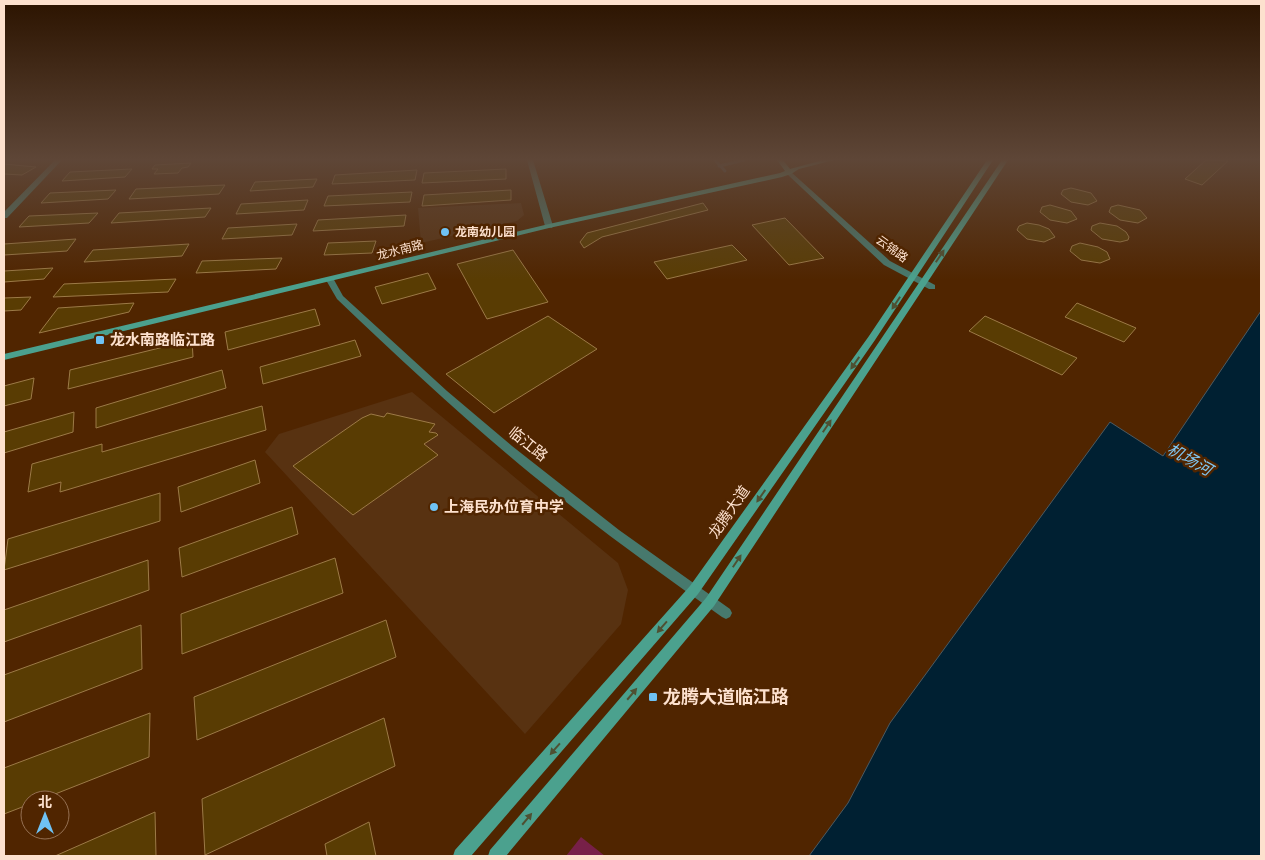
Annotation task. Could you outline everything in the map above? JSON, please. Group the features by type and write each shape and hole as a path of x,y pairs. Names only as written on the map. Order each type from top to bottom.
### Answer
{"main road":[{"name":"龙水南路","path":"4,357 549,226 666,200"},
{"name":"龙腾大道","path":"461,856 694,590 872,338 964,200"},
{"path":"496,856 710,602 928,284 980,200"}],"street":[{"path":"4,216 20,200"},
{"path":"542,200 549,226"},
{"name":"云锦路","path":"819,200 887,263 928,284"},
{"name":"临江路","path":"330,280 340,297 429,381 508,450 610,531 726,613"}],"shaded area":[{"name":"龙南幼儿园","path":"521,203 524,215 517,221 421,243 418,208"},
{"name":"上海民办位育中学","path":"412,392 618,563 628,590 621,624 525,734 265,452 279,434"},
{"path":"581,837 605,856 566,856"}],"water":[{"name":"机场河","path":"1261,311 1261,856 809,856 848,803 890,723 1110,422 1163,456"}],"building":[{"path":"44,200 89,200 41,203"},
{"path":"308,200 304,210 236,214 241,204"},
{"path":"326,200 410,200 410,202 324,206"},
{"path":"423,200 509,200 422,206"},
{"path":"1069,200 1097,201 1088,205"},
{"path":"703,203 708,210 602,237 584,248 580,242 587,233"},
{"path":"1050,205 1071,211 1077,219 1067,223 1050,220 1040,212 1042,207"},
{"path":"1118,205 1140,210 1147,218 1138,223 1120,220 1109,212 1111,207"},
{"path":"211,208 205,217 111,223 119,213"},
{"path":"98,213 89,223 19,227 29,216"},
{"path":"406,215 404,226 313,231 318,220"},
{"path":"785,218 824,258 789,265 752,225"},
{"path":"1027,223 1049,229 1055,237 1044,242 1027,239 1017,230 1019,226"},
{"path":"1100,223 1117,226 1126,232 1129,237 1128,240 1120,242 1102,239 1091,230 1092,226"},
{"path":"297,224 292,235 222,239 228,228"},
{"path":"76,239 67,251 4,255 4,244"},
{"path":"376,241 372,253 324,255 328,243"},
{"path":"1080,243 1098,247 1107,252 1110,259 1100,263 1081,260 1070,251 1072,246"},
{"path":"189,244 182,256 84,262 93,250"},
{"path":"732,245 747,260 667,279 654,262"},
{"path":"513,250 548,302 487,319 457,264"},
{"path":"282,258 276,269 196,273 202,261"},
{"path":"53,268 44,279 4,282 4,271"},
{"path":"428,273 436,289 382,304 375,287"},
{"path":"176,279 168,292 53,297 64,284"},
{"path":"31,297 21,310 4,311 4,298"},
{"path":"134,303 129,312 39,333 58,308"},
{"path":"1077,303 1136,328 1124,342 1065,317"},
{"path":"315,309 320,325 228,350 225,332"},
{"path":"548,316 597,349 494,413 446,374"},
{"path":"985,316 1077,358 1062,375 969,331"},
{"path":"192,340 193,357 68,389 70,370"},
{"path":"355,340 361,356 263,384 260,367"},
{"path":"222,370 226,388 96,428 96,408"},
{"path":"34,378 31,399 4,406 4,386"},
{"path":"262,406 266,430 60,492 61,482 28,492 32,464 102,444 102,452"},
{"path":"74,412 73,432 4,453 4,432"},
{"path":"387,413 435,424 429,432 438,435 424,444 438,455 353,515 293,466 362,418 371,414 384,417"},
{"path":"255,460 260,483 181,512 178,487"},
{"path":"160,493 160,521 4,570 8,539"},
{"path":"292,507 298,534 182,577 179,548"},
{"path":"335,558 343,593 182,654 181,614"},
{"path":"148,560 149,590 4,642 4,610"},
{"path":"386,620 396,657 197,740 194,697"},
{"path":"141,625 142,669 4,722 4,675"},
{"path":"150,713 149,757 65,790 20,790 20,808 4,814 4,768"},
{"path":"384,718 395,766 205,855 202,799"},
{"path":"155,812 156,856 55,856"},
{"path":"369,822 376,856 327,856 325,844"}],"place":[{"name":"龙南幼儿园","path":"445,232"},
{"name":"龙水南路临江路","path":"100,340"},
{"name":"上海民办位育中学","path":"434,507"},
{"name":"龙腾大道临江路","path":"653,697"}]}
